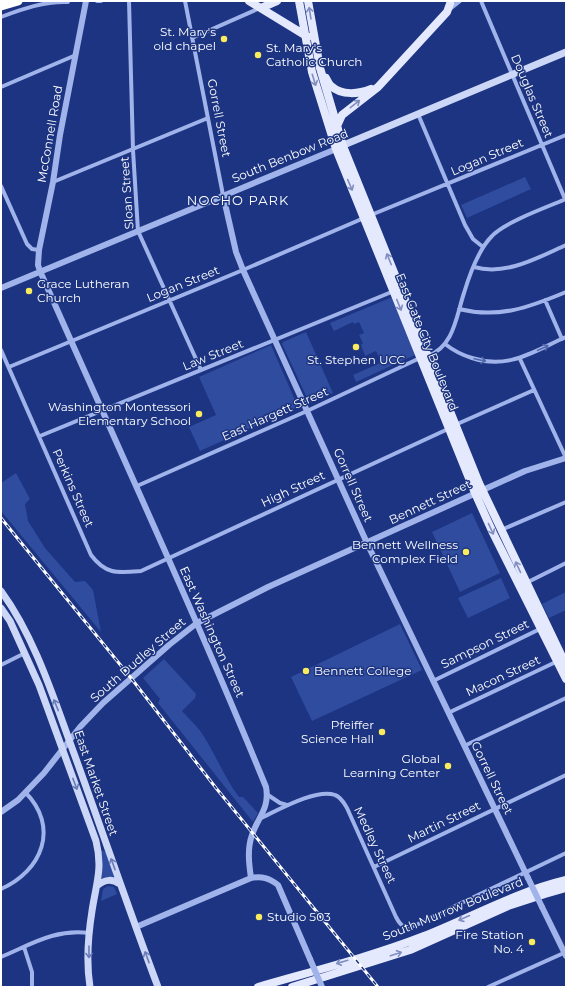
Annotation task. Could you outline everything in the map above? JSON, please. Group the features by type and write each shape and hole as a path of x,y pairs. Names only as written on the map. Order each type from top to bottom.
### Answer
{"highway":[{"path":"1,6 18,1"}],"main road":[{"path":"248,1 315,41"},
{"path":"261,8 276,1"},
{"name":"East Gate City Boulevard","path":"299,1 312,72 340,147 493,533 543,627 563,661 566,679"},
{"name":"East Gate City Boulevard","path":"308,1 320,68 337,126 340,147"},
{"path":"337,126 342,115 378,87 447,12 451,1"},
{"name":"South Benbow Road","path":"340,147 566,52"},
{"path":"320,68 331,86 341,91 351,93 363,92 378,87"},
{"name":"East Gate City Boulevard","path":"368,216 394,291 424,357"},
{"name":"East Gate City Boulevard","path":"478,492 501,530 526,583 543,627"},
{"name":"East Market Street","path":"1,591 24,630 40,665 158,987"},
{"name":"East Market Street","path":"1,608 10,621 41,689 96,841 100,863 98,885 89,933 88,950 90,987"},
{"path":"96,841 103,848 107,849"},
{"path":"98,885 106,880 120,884"},
{"name":"South Murrow Boulevard","path":"258,987 395,946 441,929 516,895 566,880"},
{"name":"South Murrow Boulevard","path":"292,987 410,950 508,906 566,888"}],"street":[{"name":"McConnell Road","path":"40,272 38,265 39,250 86,1"},
{"name":"Sloan Street","path":"129,1 138,231 201,370"},
{"name":"Gorrell Street","path":"185,1 223,195 236,252 367,543 565,953"},
{"path":"447,12 460,1"},
{"name":"Douglas Street","path":"481,1 511,75 566,199"},
{"path":"1,17 25,8 54,2 68,2"},
{"path":"192,38 261,8"},
{"path":"1,87 76,55"},
{"path":"418,114 469,234 483,247"},
{"path":"53,182 134,150 208,118"},
{"name":"Logan Street","path":"8,367 244,270 368,216 566,135"},
{"name":"South Benbow Road","path":"1,288 340,147"},
{"path":"1,186 27,244 32,249 39,250"},
{"path":"545,300 564,338 520,358 501,362 476,359 455,352 445,344 451,334 460,309 464,292 474,267 483,247 493,235 504,226 566,199"},
{"path":"474,267 491,270 514,267 566,246"},
{"name":"East Washington Street","path":"40,272 197,623 266,787 268,795"},
{"name":"Law Street","path":"40,436 394,291"},
{"path":"460,309 493,312 529,307 566,292"},
{"name":"East Hargett Street","path":"137,486 437,352 445,344"},
{"name":"Perkins Street","path":"1,350 91,554 97,563 103,568 120,573 141,571 168,558"},
{"path":"520,358 566,458"},
{"name":"High Street","path":"168,558 534,390"},
{"name":"Bennett Street","path":"197,623 268,587 478,492 525,471 566,458"},
{"path":"501,530 566,502"},
{"path":"526,583 566,563"},
{"name":"South Dudley Street","path":"1,812 18,800 63,750 103,702 197,623"},
{"name":"Sampson Street","path":"433,681 543,627"},
{"path":"1,665 25,652"},
{"name":"Macon Street","path":"448,713 563,661"},
{"path":"464,746 566,698"},
{"name":"Martin Street","path":"374,867 566,774"},
{"path":"1,889 25,874 36,860 42,845 44,830 40,811 33,800 25,792"},
{"name":"Medley Street","path":"261,818 287,805 320,793 337,796 341,799 347,808 398,921 400,925 405,928 527,876"},
{"path":"251,878 249,846 251,836 261,818 267,803 268,795 280,803 287,805"},
{"path":"527,876 566,853"},
{"path":"136,927 251,878 265,878 278,885 322,987"},
{"path":"1,957 43,938 73,932 89,933"},
{"path":"24,947 32,972 32,987"},
{"path":"488,987 565,953"},
{"path":"502,981 505,987"}],"shaded area":[{"path":"525,177 531,189 467,218 461,205"},
{"path":"392,298 415,355 356,382 353,375 380,363 381,361 376,351 365,356 361,345 363,343 359,335 364,333 359,322 354,324 353,322 334,331 330,323"},
{"path":"306,332 333,393 311,403 309,402 282,344 283,342"},
{"path":"271,345 298,407 200,451 189,427 216,415 199,377"},
{"path":"16,473 30,499 25,504 28,521 45,548 75,582 85,581 93,590 101,632 1,511 1,483"},
{"name":"Bennett Wellness Complex Field","path":"472,513 500,573 460,592 432,532"},
{"path":"501,578 510,598 468,618 458,598"},
{"path":"566,592 566,610 549,618 542,604"},
{"path":"400,624 422,670 312,721 291,677"},
{"path":"164,659 196,694 195,698 182,711 201,732 239,797 243,797 258,813 253,822 158,703 160,699 143,678"},
{"path":"101,850 106,852 114,876 113,878 103,879 102,877"},
{"path":"108,886 114,887 117,894 101,901 103,889"}],"railway":[{"path":"1,518 131,678 216,788 378,987"}],"place":[{"name":"St. Mary's old chapel","path":"224,39"},
{"name":"St. Mary's Catholic Church","path":"258,55"},
{"name":"Grace Lutheran Church","path":"29,291"},
{"name":"St. Stephen UCC","path":"356,347"},
{"name":"Washington Montessori Elementary School","path":"199,414"},
{"name":"Bennett Wellness Complex Field","path":"466,552"},
{"name":"Bennett College","path":"306,671"},
{"name":"Pfeiffer Science Hall","path":"382,732"},
{"name":"Global Learning Center","path":"448,766"},
{"name":"Studio 503","path":"259,917"},
{"name":"Fire Station No. 4","path":"532,942"}],"district":[{"name":"NOCHO PARK","path":"238,200"}]}
